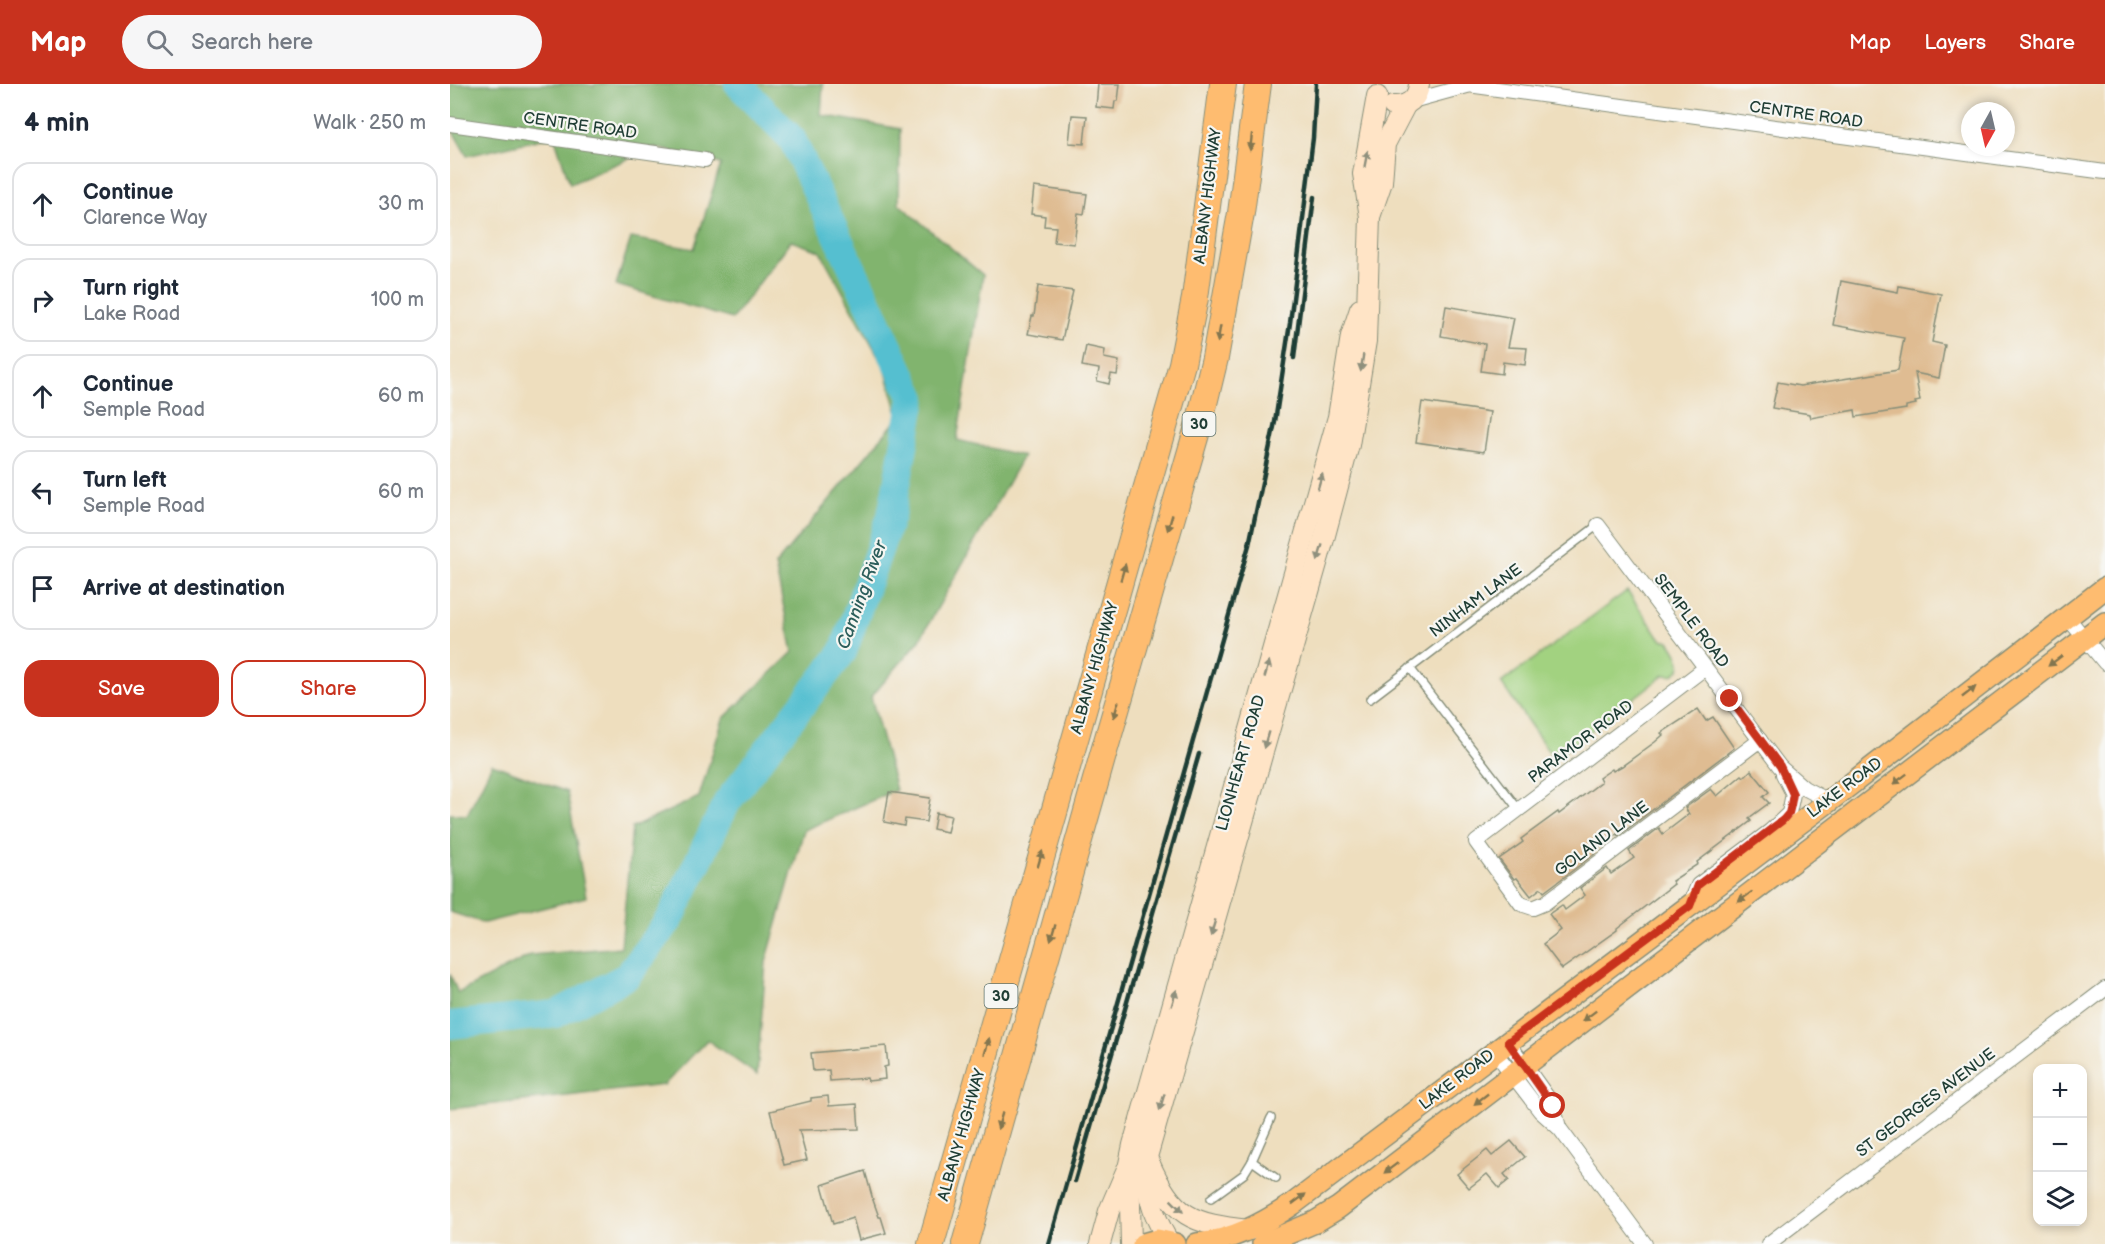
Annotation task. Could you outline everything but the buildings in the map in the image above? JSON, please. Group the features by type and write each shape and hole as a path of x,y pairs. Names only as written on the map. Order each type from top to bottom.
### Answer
{"highway":[{"name":"ALBANY HIGHWAY","path":"931,1244 1071,749 1148,487 1188,337 1223,84"},
{"name":"ALBANY HIGHWAY","path":"965,1244 1200,420 1215,358 1241,213 1258,84"},
{"path":"1071,749 1103,755"}],"main road":[{"path":"1375,90 1387,105 1400,106 1412,96"},
{"name":"LIONHEART ROAD","path":"1131,1244 1138,1160 1321,550 1349,445 1366,341 1370,217 1363,174 1375,90"},
{"name":"LIONHEART ROAD","path":"1370,217 1382,183 1385,144 1412,96"},
{"name":"LAKE ROAD","path":"1256,1237 1293,1204 1829,801 2105,588"},
{"name":"LAKE ROAD","path":"1197,1244 1230,1238 1256,1237 1315,1222 1338,1208 2104,626"},
{"path":"1100,1244 1109,1211 1138,1160 1182,1212 1195,1220 1256,1237"},
{"name":"LIONHEART ROAD","path":"1138,1160 1146,1177 1148,1197 1154,1215 1172,1243"},
{"path":"1294,1244 1315,1222"},
{"path":"1143,1244 1158,1240 1172,1243"}],"street":[{"name":"CENTRE ROAD","path":"1412,96 1464,85 2105,172"},
{"name":"CENTRE ROAD","path":"450,124 705,160"},
{"name":"SEMPLE ROAD","path":"1598,525 1780,766 1804,788 1829,801"},
{"path":"2075,611 2104,626"},
{"path":"2075,611 2084,639 2105,663"},
{"name":"PARAMOR ROAD","path":"1476,842 1705,668"},
{"name":"GOLAND LANE","path":"1476,842 1521,904 1528,908 1539,907 1760,740"},
{"name":"SEMPLE ROAD","path":"1690,906 1698,885 1770,831 1789,813 1793,794 1780,766"},
{"name":"ST GEORGES AVENUE","path":"1768,1244 2105,989"},
{"path":"1502,1047 1519,1070 1553,1106 1560,1129 1645,1244"}],"lane":[{"name":"NINHAM LANE","path":"1370,699 1598,525"},
{"path":"1410,668 1519,810"},
{"path":"1211,1198 1244,1174 1271,1118"},
{"path":"1252,1161 1276,1178"}],"green space":[{"path":"450,84 585,84 594,86 595,84 823,84 821,115 900,129 899,204 983,275 957,440 1023,456 919,641 871,697 896,790 804,830 766,962 757,1075 707,1040 664,1085 450,1109 450,974 458,993 531,955 621,947 632,828 699,797 723,719 793,652 775,565 899,417 885,368 820,251 791,241 732,319 616,285 631,238 694,249 721,164 655,147 570,184 554,136 467,156 450,126"},
{"path":"1627,591 1661,639 1669,641 1679,658 1680,667 1673,675 1664,675 1554,759 1501,683"},
{"path":"492,764 567,792 586,897 484,923 450,912 450,814 467,815"}],"waterway":[{"name":"Canning River","path":"450,1025 556,1014 627,976 670,919 727,802 843,652 891,516 913,398 792,139 738,84"}],"railway":[{"path":"1049,1244 1249,545 1275,422 1290,323 1313,138 1316,84"},
{"path":"1294,358 1314,197"},
{"path":"1075,1181 1199,754"}],"route":[{"path":"1553,1106 1508,1042 1690,906 1698,885 1770,831 1789,813 1793,794 1780,766 1730,699"}]}
